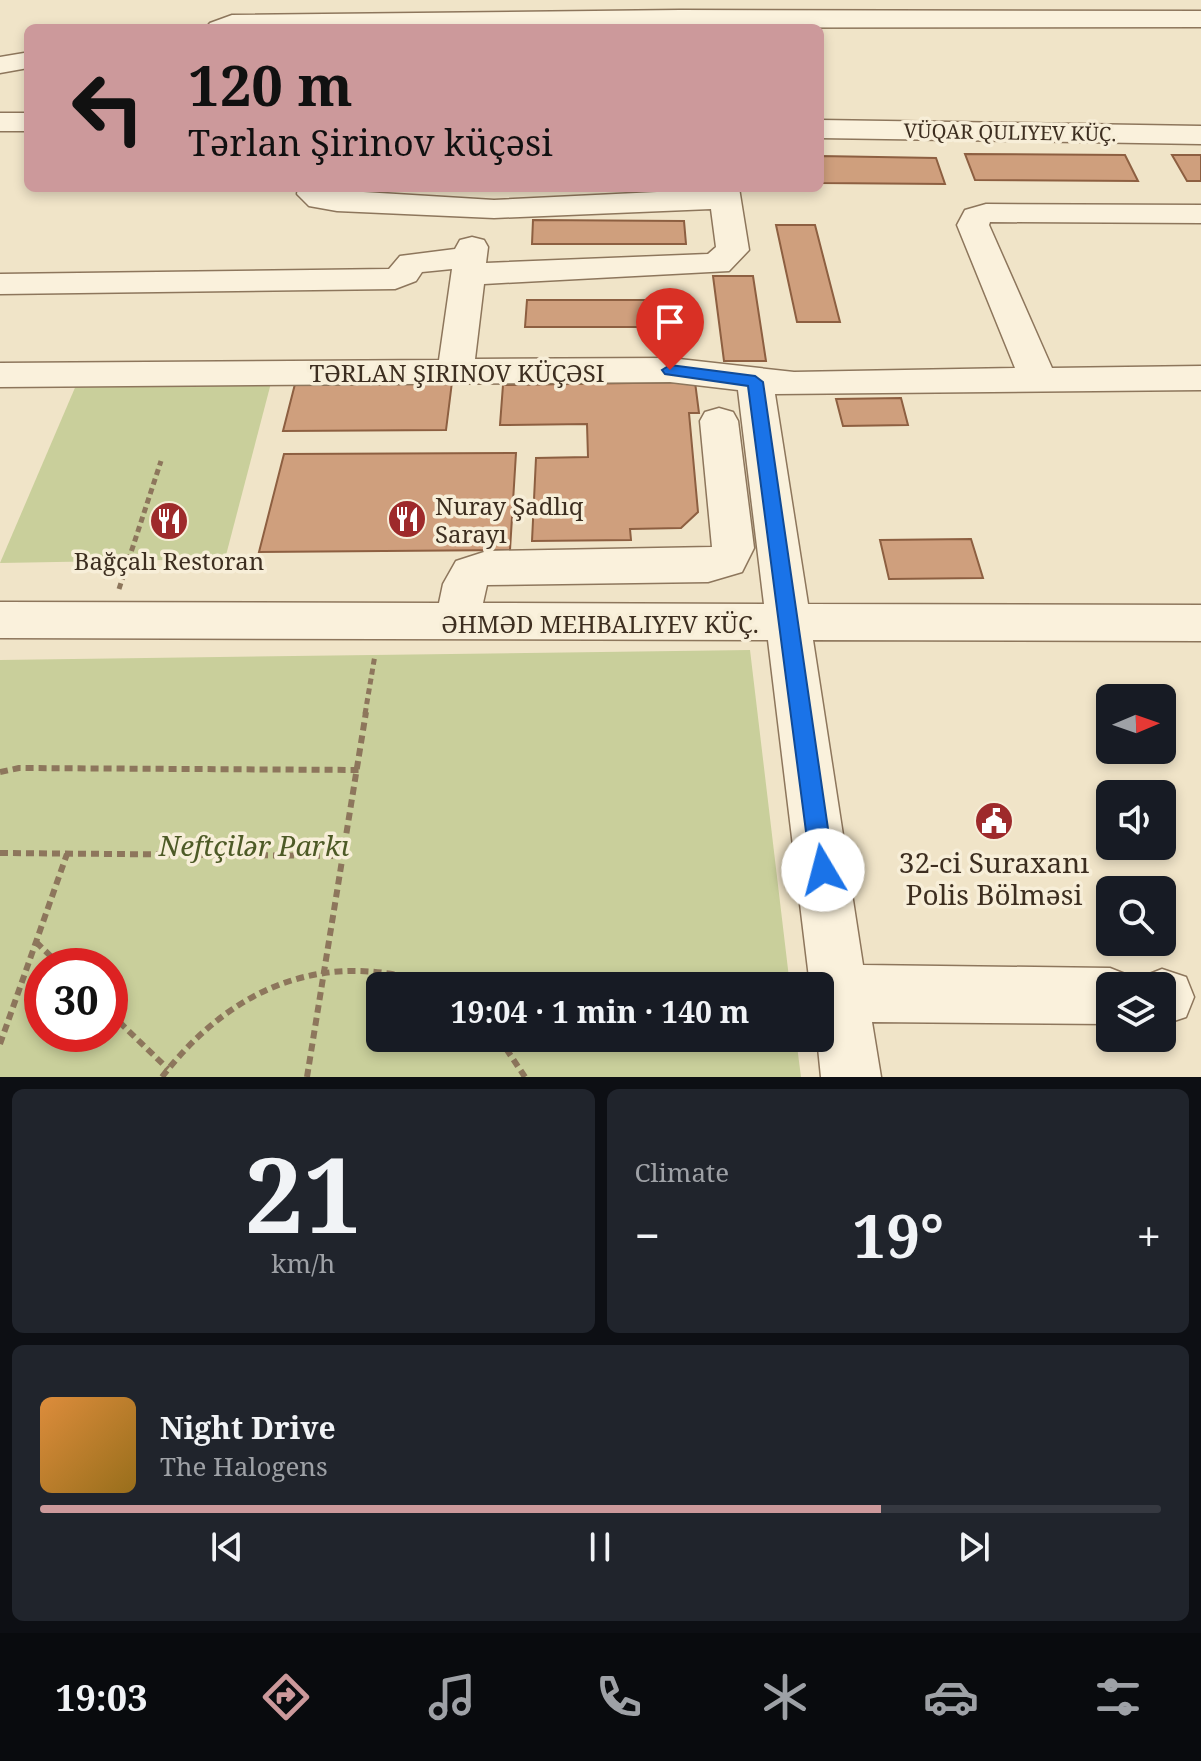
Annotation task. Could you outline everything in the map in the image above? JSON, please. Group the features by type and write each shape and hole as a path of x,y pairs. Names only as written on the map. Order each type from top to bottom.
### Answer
{"street":[{"path":"229,24 498,23 679,15 1201,19"},
{"name":"VÜQAR QULIYEV KÜÇ.","path":"824,129 1201,135"},
{"path":"0,284 395,279 404,274 412,263 717,264 733,250 724,194 337,202 320,199 312,192"},
{"path":"455,372 476,225 500,199"},
{"path":"1038,379 973,225 976,217 986,213 1201,214"},
{"name":"TƏRLAN ŞIRINOV KÜÇƏSI","path":"0,375 683,371 755,382 794,384 1201,378"},
{"path":"755,382 851,1077"},
{"path":"457,622 465,584 471,573 487,568 708,565 727,560 733,548 719,421"},
{"path":"0,620 1201,623"},
{"path":"840,993 1096,996"}],"path":[{"path":"109,620 161,461"},
{"path":"307,1077 359,770 380,621"},
{"path":"0,772 19,768 359,770"},
{"path":"0,853 342,856"},
{"path":"0,1044 67,854"},
{"path":"36,942 42,948"},
{"path":"162,1077 187,1044 253,995 323,970 381,969 391,972"},
{"path":"128,1030 168,1069"},
{"path":"510,1052 525,1077"}],"green space":[{"path":"77,383 271,383 225,559 0,563"},
{"name":"Neftçilər Parkı","path":"750,650 788,972 366,972 366,1052 798,1052 801,1077 0,1077 0,660"}],"building":[{"path":"965,154 1125,155 1138,181 975,180"},
{"path":"1172,155 1201,155 1201,181 1187,181"},
{"path":"824,156 936,158 945,184 824,183"},
{"path":"533,220 684,221 686,244 532,244"},
{"path":"776,225 815,225 840,322 797,322"},
{"path":"713,276 753,276 766,361 724,361"},
{"path":"527,300 690,300 693,327 525,327"},
{"path":"452,382 446,430 283,431 295,384"},
{"path":"695,382 699,413 689,413 698,512 681,528 630,529 631,540 532,541 536,458 588,457 587,424 500,425 503,385"},
{"path":"901,398 908,425 843,426 836,399"},
{"path":"516,453 510,550 259,552 284,454"},
{"path":"971,539 983,578 889,579 880,540"}],"place":[{"name":"Nuray Şadlıq Sarayı","path":"407,519"},
{"name":"Bağçalı Restoran","path":"169,521"},
{"name":"32-ci Suraxanı Polis Bölməsi","path":"994,821"}],"route":[{"path":"670,370 696,371 755,382 823,870"}]}
